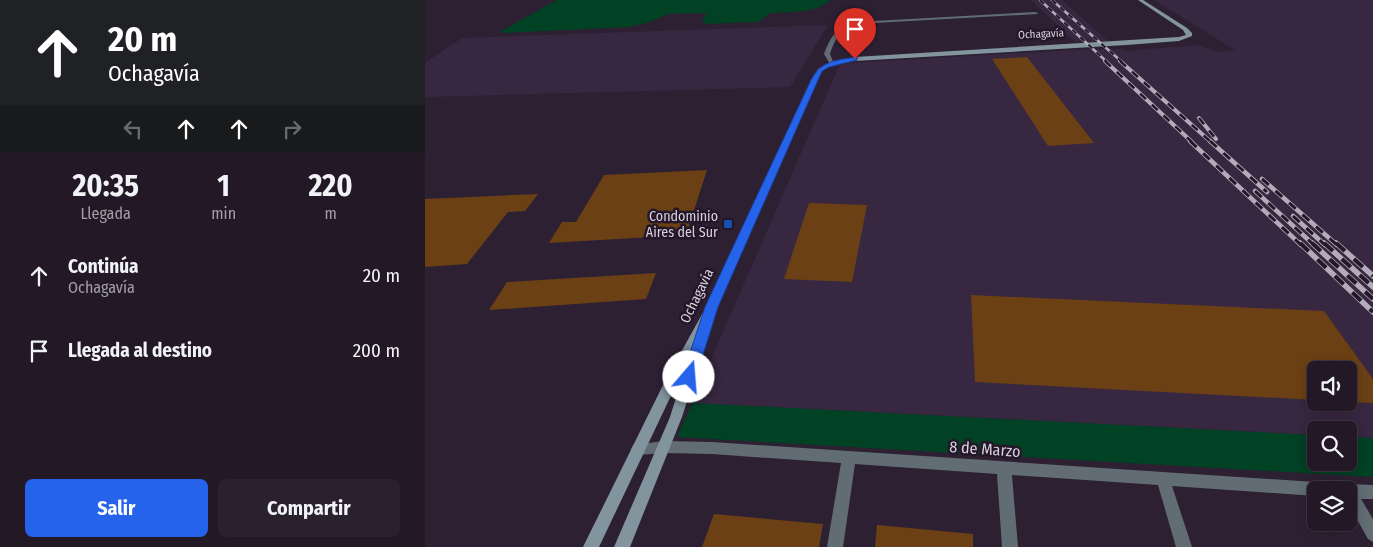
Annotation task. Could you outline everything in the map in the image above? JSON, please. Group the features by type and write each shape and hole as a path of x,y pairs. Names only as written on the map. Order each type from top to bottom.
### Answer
{"main road":[{"name":"Ochagavía","path":"591,547 637,449 711,307 819,70 832,63 863,58 1174,40 1189,36 1185,29 1140,0"},
{"path":"622,547 676,417 711,307"}],"street":[{"name":"Ochagavía","path":"832,63 827,54 837,30 851,24 865,21 1037,13"},
{"name":"8 de Marzo","path":"637,449 664,447 712,448 1307,488"},
{"path":"835,547 849,458"},
{"path":"1004,468 1010,547"},
{"path":"1163,478 1184,547"},
{"path":"1357,491 1373,492"},
{"path":"1357,505 1373,534"}],"shaded area":[{"path":"1031,0 1062,0 1108,41 1075,42"},
{"path":"1154,0 1373,0 1373,438 1357,437 1357,421 1307,421 1307,435 692,403 839,66 849,63 1075,50 1122,49 1124,51 1197,45 1217,52 1235,50"},
{"path":"828,25 790,87 425,97 425,63 462,38"}],"green space":[{"path":"557,0 831,0 824,5 809,10 768,14 761,21 756,22 706,24 702,21 706,15 705,13 668,14 650,22 629,27 499,32"},
{"path":"692,403 1307,435 1307,471 1357,471 1357,437 1373,438 1373,477 677,437"}],"building":[{"path":"1027,57 1094,143 1048,146 992,59"},
{"path":"707,170 686,235 549,243 562,222 576,222 604,175"},
{"path":"538,194 525,211 508,212 467,264 425,267 425,199"},
{"path":"809,203 867,205 852,282 784,279"},
{"path":"656,273 646,299 489,310 507,282"},
{"path":"971,295 1324,311 1373,379 1373,403 1357,402 1357,361 1307,361 1307,400 975,382"},
{"path":"714,514 823,524 819,547 702,547"},
{"path":"877,525 973,534 973,547 875,547"}],"railway":[{"path":"1040,0 1107,62"},
{"path":"1052,0 1122,62"},
{"path":"1105,61 1192,142"},
{"path":"1120,61 1211,142"},
{"path":"1199,118 1216,139"},
{"path":"1190,141 1301,245"},
{"path":"1210,141 1267,192"},
{"path":"1262,179 1337,245"},
{"path":"1255,191 1314,245"},
{"path":"1293,216 1325,245"},
{"path":"1300,243 1373,312"},
{"path":"1312,243 1373,299"},
{"path":"1324,243 1373,287"},
{"path":"1336,243 1373,276"}],"place":[{"name":"Condominio Aires del Sur","path":"728,224"}],"route":[{"path":"689,377 711,307 819,70 839,61 855,59"}]}
